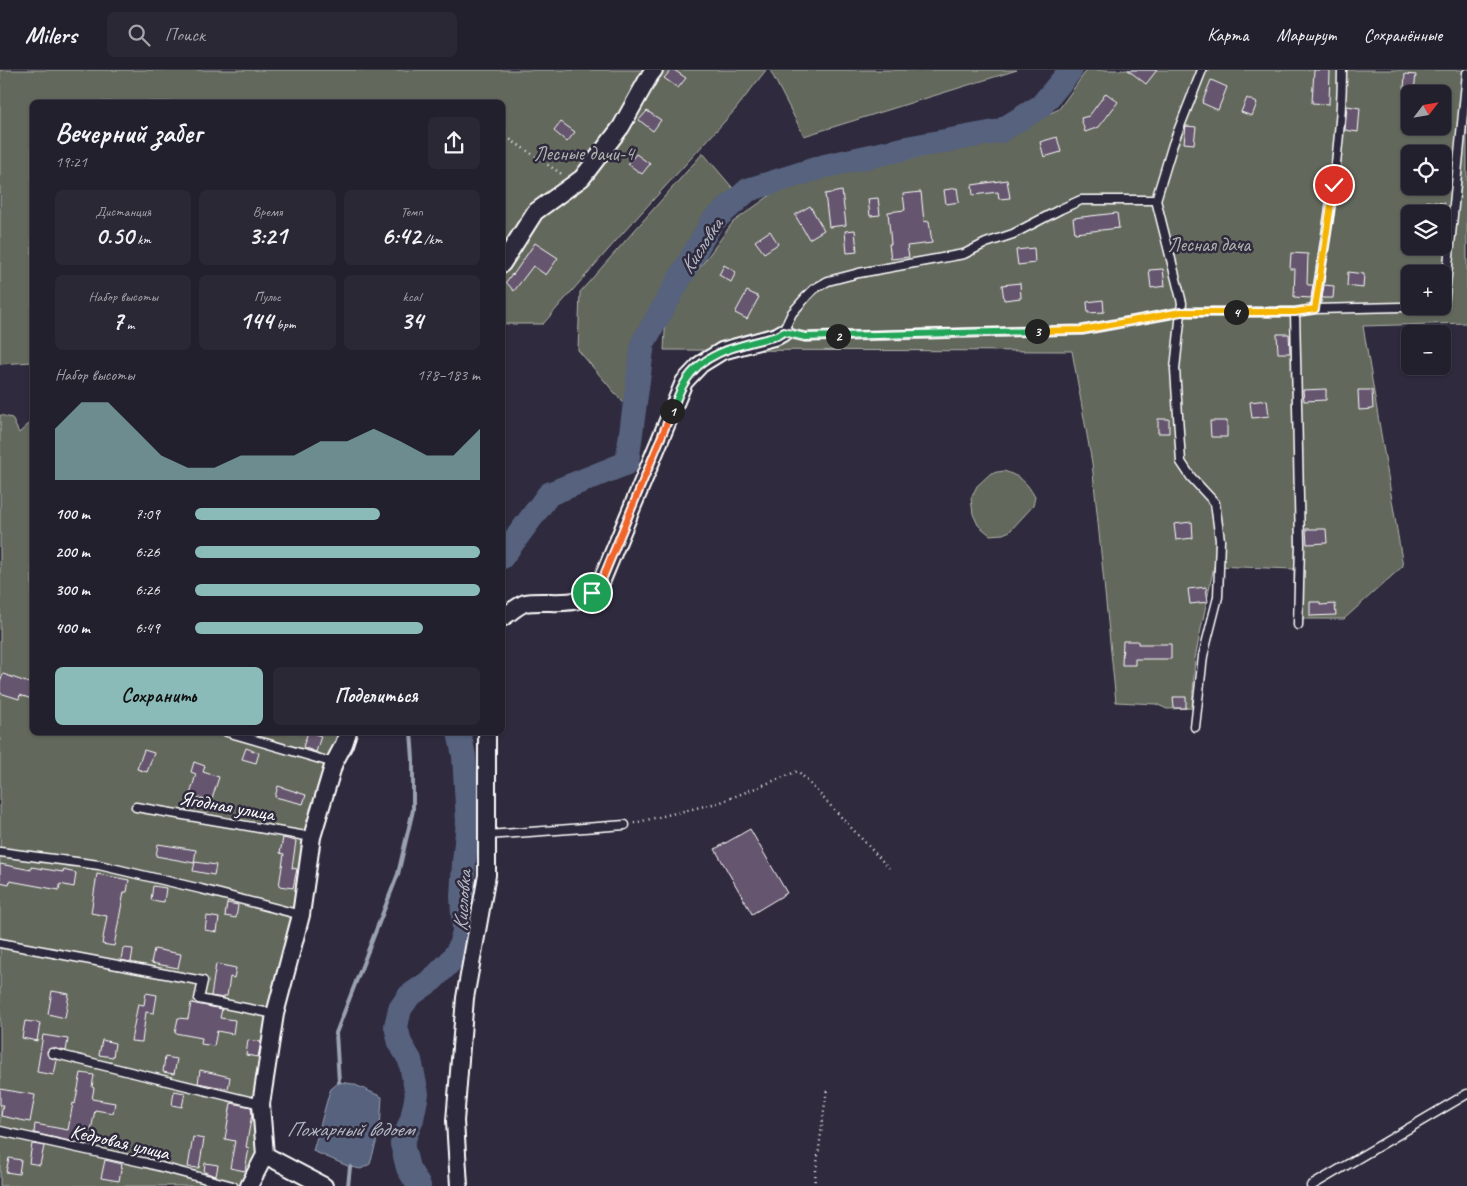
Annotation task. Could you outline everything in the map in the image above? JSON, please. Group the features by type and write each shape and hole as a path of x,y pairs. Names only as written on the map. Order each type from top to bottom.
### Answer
{"street":[{"path":"505,259 535,212 582,178 622,126 654,70"},
{"path":"505,616 527,603 576,602 597,588 684,382 701,364 722,351 777,336 784,332"},
{"path":"248,1186 265,1156 261,1104 275,1014 301,915 312,837 334,763 347,735"},
{"path":"459,1186 455,1121 465,998 487,875 487,735"},
{"path":"265,1156 324,1186"}],"lane":[{"path":"1195,727 1203,656 1218,597 1220,540 1216,503 1181,462 1175,369 1182,303 1156,200 1173,144 1202,70"},
{"path":"1315,309 1340,136 1342,70"},
{"path":"1156,200 1081,200 1013,234 986,243 964,254 859,273 828,281 814,288 806,296 792,313 784,332 805,337 1082,330 1181,312 1295,312 1315,309 1444,306 1467,73"},
{"path":"1295,312 1300,544 1298,625"},
{"path":"237,735 334,763"},
{"name":"Ягодная улица","path":"136,807 312,837"},
{"path":"487,836 626,825"},
{"path":"0,852 99,865 201,888 301,915"},
{"path":"0,943 203,982 199,999 275,1014"},
{"path":"52,1053 261,1104"},
{"path":"1311,1186 1467,1094"},
{"name":"Кедровая улица","path":"0,1131 146,1163 232,1186"}],"path":[{"path":"505,136 576,183"},
{"path":"626,825 721,802 798,771 889,868"},
{"path":"814,1186 827,1088"}],"green space":[{"name":"Лесные дачи-4","path":"0,70 766,70 735,110 543,324 505,324 505,100 30,100 30,362 0,364"},
{"path":"770,70 1017,70 804,136"},
{"name":"Лесная дача","path":"1087,70 1467,70 1467,323 1363,326 1403,566 1344,619 1295,619 1294,569 1214,566 1195,658 1192,708 1167,709 1156,704 1116,702 1092,463 1072,351 664,350 666,314 733,222 793,179 852,171 991,142 1059,109"},
{"path":"703,153 737,193 711,215 665,293 627,407 578,350 580,292"},
{"path":"0,415 12,418 19,433 30,423 30,735 340,735 310,809 254,1186 0,1186"},
{"path":"1004,471 1022,480 1035,497 1033,506 1010,531 1003,534 990,535 978,525 973,514 971,498 977,486 991,473"}],"water":[{"name":"Пожарный водоем","path":"339,1082 353,1084 382,1097 380,1129 370,1164 361,1169 350,1167 313,1151 330,1090"}],"building":[{"path":"671,70 686,78 678,88 664,78"},
{"path":"1128,70 1157,70 1146,84"},
{"path":"1314,70 1330,70 1329,104 1312,103"},
{"path":"1405,74 1416,75 1415,85 1404,85"},
{"path":"1211,80 1227,87 1218,110 1202,103"},
{"path":"1106,93 1118,102 1099,127 1085,132 1081,118 1089,116"},
{"path":"1247,98 1257,103 1252,116 1241,112"},
{"path":"1347,106 1360,108 1358,132 1345,130"},
{"path":"647,111 661,120 653,131 639,120"},
{"path":"561,122 575,132 567,142 554,131"},
{"path":"1186,126 1196,127 1194,144 1184,143"},
{"path":"1057,137 1061,152 1044,157 1040,142"},
{"path":"636,154 650,164 642,174 628,164"},
{"path":"1007,180 1010,198 999,199 998,192 973,195 972,185"},
{"path":"957,188 959,202 946,204 944,190"},
{"path":"842,191 846,225 829,227 825,194"},
{"path":"921,192 924,222 929,221 932,243 907,246 909,257 891,259 888,212 905,210 903,194"},
{"path":"878,198 880,215 870,216 868,199"},
{"path":"1426,201 1444,203 1444,205 1425,205"},
{"path":"810,206 824,230 809,239 795,215"},
{"path":"1117,213 1119,228 1075,233 1073,218"},
{"path":"855,230 857,252 847,253 845,231"},
{"path":"770,231 778,244 764,253 755,241"},
{"path":"535,243 558,258 546,275 533,266 514,291 506,282"},
{"path":"1034,248 1035,263 1018,265 1016,250"},
{"path":"1291,253 1308,254 1307,284 1313,285 1311,298 1294,297 1295,269 1290,269"},
{"path":"724,265 736,272 731,282 719,275"},
{"path":"1163,269 1165,286 1151,288 1149,270"},
{"path":"1348,272 1364,274 1363,288 1347,286"},
{"path":"1020,283 1021,298 1004,300 1002,285"},
{"path":"1324,285 1334,286 1333,298 1322,298"},
{"path":"747,291 759,297 747,319 735,313"},
{"path":"1103,300 1104,312 1088,313 1087,302"},
{"path":"1277,334 1289,334 1290,353 1278,353"},
{"path":"1326,389 1326,400 1304,401 1303,390"},
{"path":"1358,390 1372,390 1373,409 1359,410"},
{"path":"1267,400 1269,416 1252,418 1250,402"},
{"path":"1158,419 1169,419 1169,433 1158,433"},
{"path":"1210,421 1227,421 1227,437 1211,437"},
{"path":"1192,522 1193,538 1176,540 1174,524"},
{"path":"1306,529 1326,529 1327,543 1307,544"},
{"path":"1206,587 1208,602 1190,604 1188,589"},
{"path":"1310,602 1320,602 1320,605 1335,604 1336,615 1310,616"},
{"path":"1123,641 1138,641 1138,644 1171,644 1171,659 1135,659 1135,665 1122,665"},
{"path":"3,674 30,683 30,698 20,695 19,699 0,693 0,683"},
{"path":"1173,697 1186,697 1186,708 1174,708"},
{"path":"307,735 321,736 316,752 303,747"},
{"path":"246,748 259,753 256,763 242,759"},
{"path":"144,750 154,753 147,772 137,769"},
{"path":"194,762 205,766 203,772 219,777 211,802 190,795 196,774 191,772"},
{"path":"278,786 306,795 303,804 275,797"},
{"path":"750,829 787,893 752,914 715,849"},
{"path":"283,838 296,841 292,868 297,869 293,888 279,886 284,854 280,853"},
{"path":"158,844 196,850 194,863 156,856"},
{"path":"195,862 216,865 214,875 193,871"},
{"path":"0,864 31,870 31,867 76,873 74,887 60,884 59,890 10,881 9,884 0,882"},
{"path":"97,874 129,880 127,892 124,892 114,946 102,944 107,916 91,913"},
{"path":"153,886 166,888 164,902 151,900"},
{"path":"227,903 238,905 236,918 225,916"},
{"path":"207,916 219,918 217,932 205,930"},
{"path":"123,948 133,949 131,962 121,960"},
{"path":"154,949 181,954 178,968 151,963"},
{"path":"216,964 236,968 234,978 230,977 227,996 224,996 224,998 211,996"},
{"path":"52,991 69,994 65,1018 48,1014"},
{"path":"146,993 157,995 154,1013 146,1012 142,1042 131,1041 138,1004 144,1005"},
{"path":"191,1003 222,1009 220,1018 235,1020 233,1034 217,1031 214,1046 201,1044 202,1038 175,1033 178,1018 188,1019"},
{"path":"25,1021 40,1023 37,1041 22,1038"},
{"path":"43,1035 68,1039 66,1051 51,1048 47,1051 49,1057 57,1060 54,1075 37,1072"},
{"path":"102,1040 115,1043 113,1057 99,1055"},
{"path":"248,1040 261,1042 258,1057 246,1055"},
{"path":"165,1057 177,1059 174,1074 163,1072"},
{"path":"200,1070 230,1077 228,1089 198,1083"},
{"path":"81,1073 94,1075 92,1099 115,1103 113,1113 95,1110 90,1136 99,1138 97,1147 34,1133 35,1124 68,1130"},
{"path":"0,1089 35,1095 30,1122 1,1116 3,1105 0,1105"},
{"path":"174,1091 185,1093 182,1107 172,1105"},
{"path":"231,1103 251,1107 252,1114 246,1147 249,1148 245,1171 230,1168 235,1141 225,1139"},
{"path":"193,1137 204,1139 199,1168 188,1167"},
{"path":"32,1144 44,1146 40,1165 29,1163"},
{"path":"9,1158 21,1160 19,1174 6,1172"},
{"path":"105,1160 122,1164 119,1181 101,1178"},
{"path":"205,1163 218,1165 216,1176 204,1172"}],"waterway":[{"name":"Кисловка","path":"505,553 549,494 627,463 643,343 712,222 748,190 825,166 912,147 1000,131 1041,106 1071,70"},
{"path":"339,1082 336,1033 398,874 413,810 411,735"},
{"name":"Кисловка","path":"419,1186 408,1168 402,1144 412,1119 417,1094 410,1060 400,1043 396,1026 400,1009 409,996 432,980 450,962 459,949 464,932 462,896 468,822 464,756 460,735"},
{"path":"348,1186 350,1167"}],"route":[{"path":"592,593 602,580 684,382 701,364 722,351 777,336 784,332 805,337 1082,330 1181,312 1295,312 1315,309 1334,185"}]}
